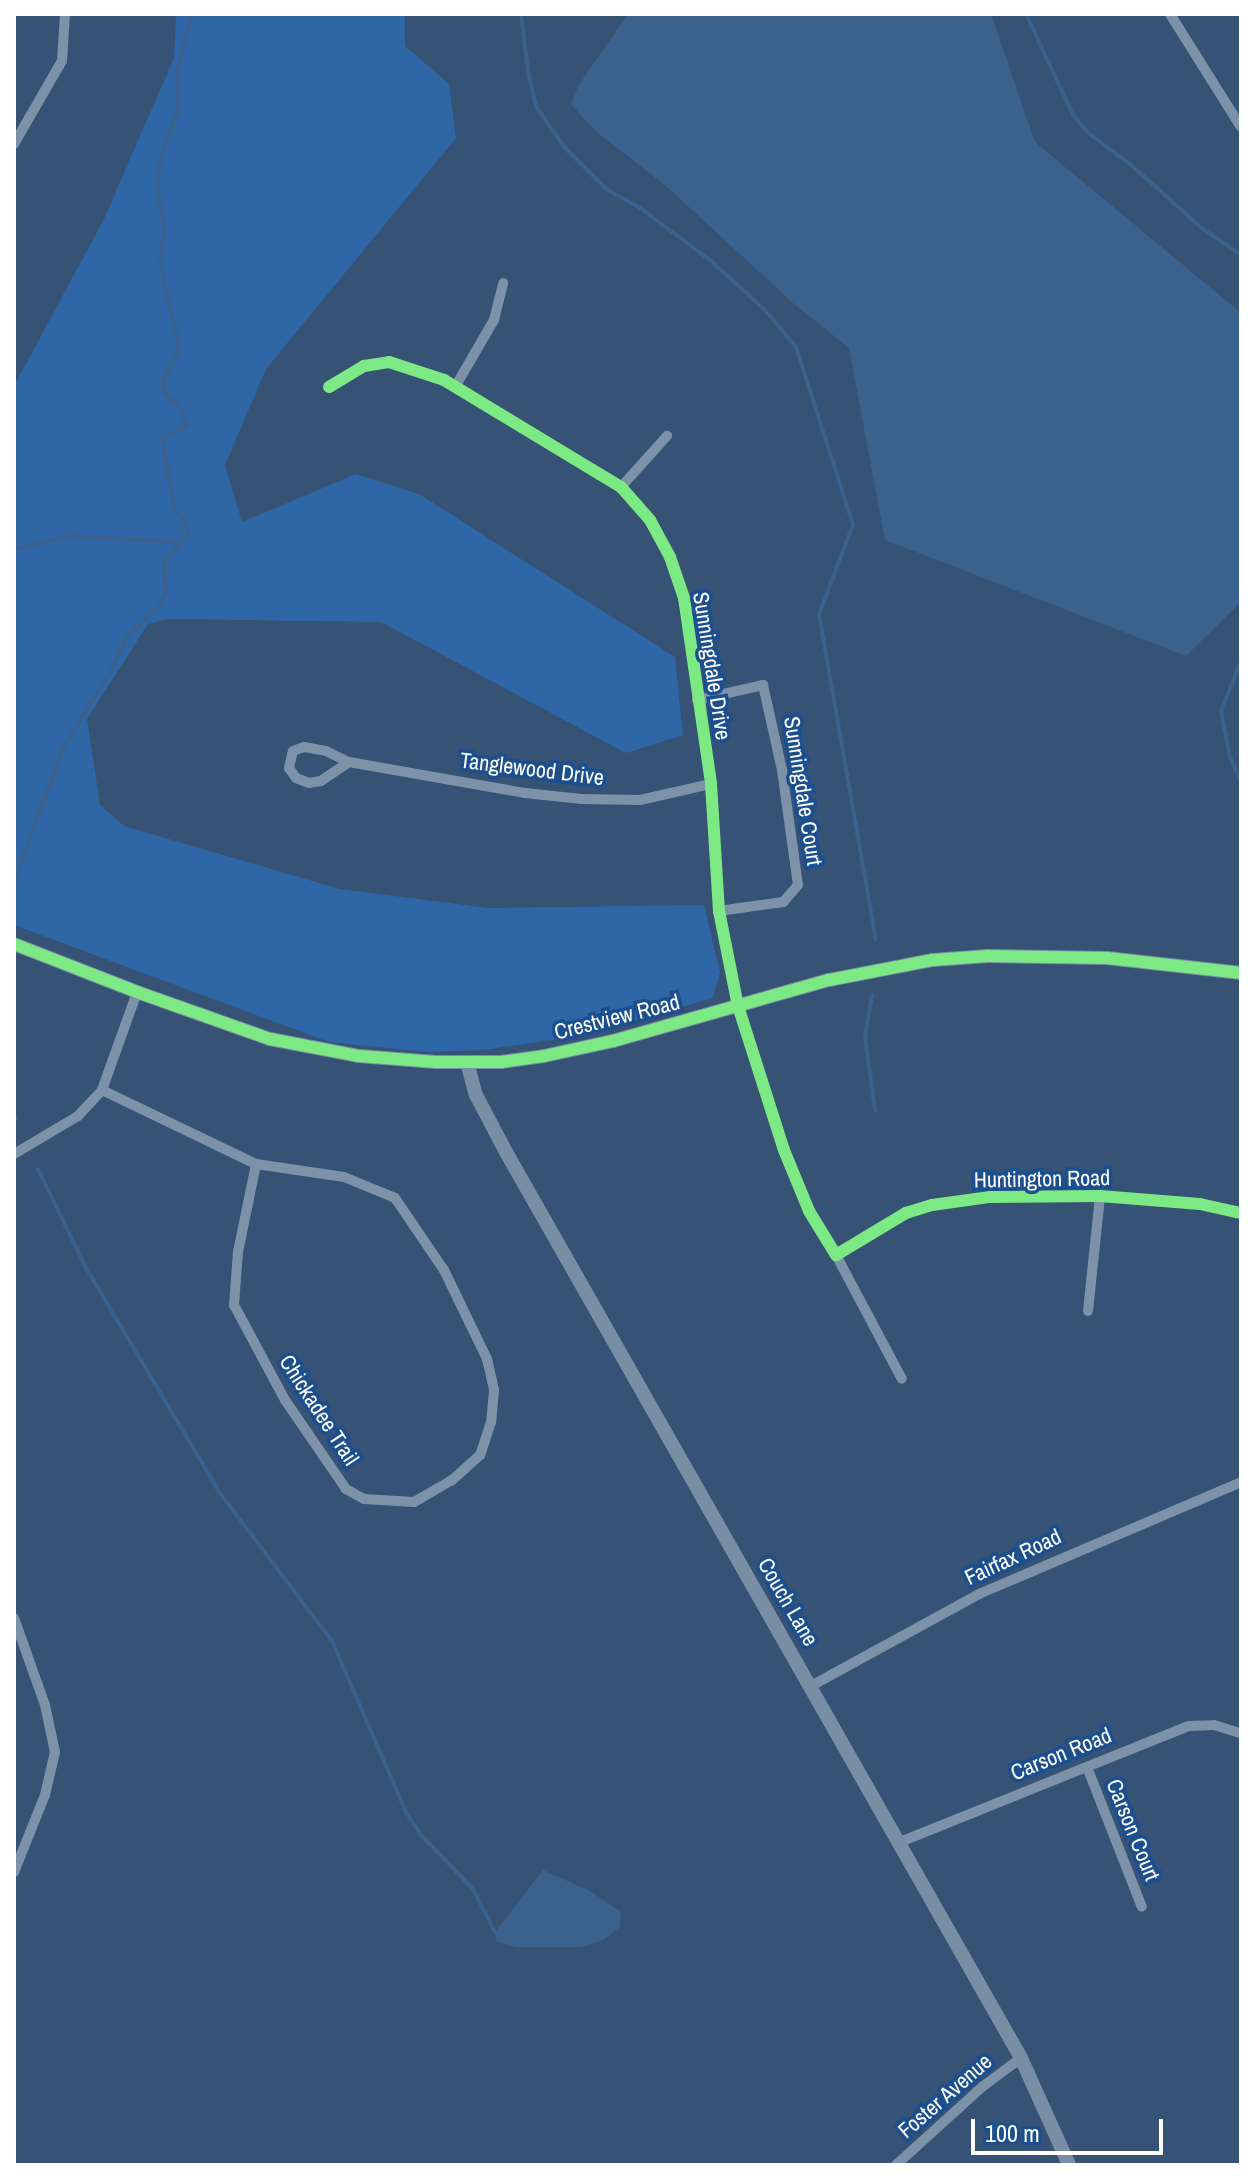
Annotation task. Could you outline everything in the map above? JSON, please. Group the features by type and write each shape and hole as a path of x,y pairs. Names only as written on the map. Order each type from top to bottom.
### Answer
{"street":[{"path":"14,144 57,73 65,46 65,14"},
{"path":"1170,14 1241,127"},
{"path":"455,387 494,320 503,283"},
{"name":"Sunningdale Drive","path":"329,387 364,366 389,362 455,387 621,487 650,520 670,557 684,598 711,784 719,911 738,1006"},
{"path":"621,487 667,436"},
{"name":"Sunningdale Court","path":"697,700 763,685 782,770 798,885 783,902 719,911"},
{"name":"Tanglewood Drive","path":"349,762 321,781 309,783 296,778 289,768 293,751 304,747 326,751 349,762 525,793 582,799 640,800 711,784"},
{"name":"Crestview Road","path":"14,944 270,1039 359,1056 467,1062 558,1053 901,965 988,956 1107,958 1241,973"},
{"path":"14,1154 78,1116 102,1090 137,992"},
{"path":"738,1006 784,1150 809,1211 902,1379"},
{"name":"Couch Lane","path":"467,1062 476,1095 506,1152 1021,2058 1069,2165"},
{"name":"Chickadee Trail","path":"102,1090 256,1164 344,1177 395,1198 444,1270 487,1359 494,1390 491,1422 480,1455 452,1480 414,1502 364,1499 346,1489 285,1400 234,1305 238,1252 256,1164"},
{"path":"1088,1311 1100,1196"},
{"name":"Huntington Road","path":"836,1255 906,1213 932,1205 990,1197 1100,1196 1200,1204 1241,1213"},
{"name":"Fairfax Road","path":"811,1686 979,1594 1241,1482"},
{"path":"14,1618 45,1705 55,1752 45,1795 14,1872"},
{"name":"Carson Road","path":"900,1842 1189,1726 1214,1725 1241,1733"},
{"name":"Carson Court","path":"1087,1767 1142,1907"},
{"name":"Foster Avenue","path":"896,2165 982,2087 1021,2058"}],"shaded area":[{"path":"176,14 405,14 405,46 449,84 456,138 266,369 225,465 242,522 356,474 419,494 675,657 683,735 626,753 381,622 168,619 148,624 87,719 100,805 124,826 340,889 488,908 704,905 720,972 713,998 587,1035 483,1050 426,1052 329,1042 14,925 14,386 103,221 174,58"},
{"path":"628,14 991,14 1035,142 1241,313 1241,602 1186,656 885,540 849,348 793,303 665,185 594,130 571,104 578,86"},
{"path":"543,1870 590,1891 621,1912 620,1927 603,1940 582,1947 516,1947 496,1941 495,1932"}],"waterway":[{"path":"14,882 63,748 115,663 125,639 161,604 166,592 164,565 188,532 185,520 175,511 162,438 187,426 180,407 165,393 163,381 179,348 160,262 165,230 157,190 160,159 178,110 177,75 191,14"},
{"path":"521,14 529,77 537,108 565,148 606,189 640,208 710,260 766,311 796,347 853,525 819,614 876,939"},
{"path":"1026,14 1073,115 1088,133 1130,164 1203,229 1241,255"},
{"path":"14,549 72,536 177,542"},
{"path":"1241,661 1221,711 1230,757 1241,782"},
{"path":"872,995 865,1037 875,1110"},
{"path":"14,1112 16,1119"},
{"path":"38,1169 85,1266 220,1493 332,1641 406,1812 421,1835 473,1889 495,1932"}],"cycle path":[{"path":"329,387 364,366 389,362 444,380 621,487 650,520 670,557 684,598 711,784 719,911 738,1006 784,1150 809,1211 836,1255 906,1213 932,1205 990,1197 1100,1196 1200,1204 1241,1213"},
{"path":"14,944 270,1039 359,1056 436,1062 501,1062 544,1056 613,1041 829,980 933,960 988,956 1107,958 1241,973"}]}
